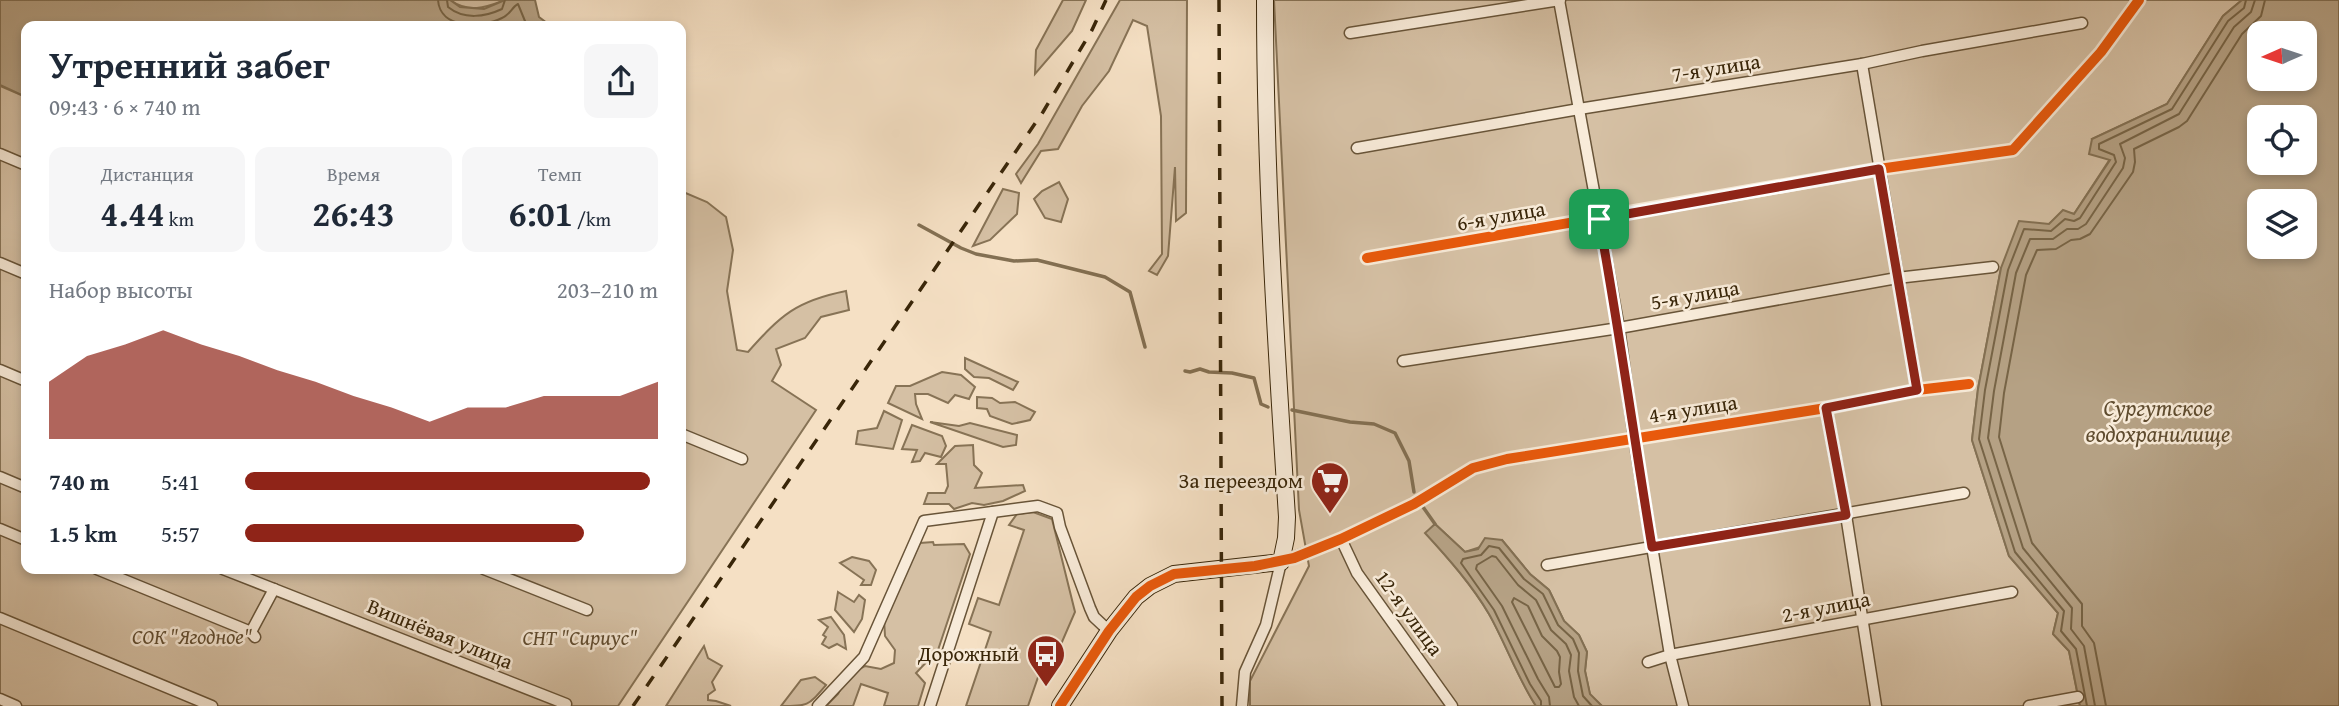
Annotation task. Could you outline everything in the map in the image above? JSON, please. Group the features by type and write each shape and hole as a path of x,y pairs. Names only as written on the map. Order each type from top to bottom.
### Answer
{"street":[{"path":"1242,706 1245,672 1266,625 1286,538 1287,517 1269,198 1265,0"},
{"path":"1350,33 1559,0 1619,328 1634,438 1670,655 1683,706"},
{"name":"6-я улица","path":"1367,258 1879,169 2013,150 2101,52 2139,0"},
{"name":"7-я улица","path":"1357,148 1862,64 2082,23"},
{"path":"1862,64 1917,390"},
{"path":"0,154 21,163"},
{"path":"0,262 21,272"},
{"name":"5-я улица","path":"1403,361 1619,328 1897,278 1993,267"},
{"path":"0,370 21,379"},
{"name":"4-я улица","path":"1281,562 1341,539 1414,504 1473,468 1507,459 1826,408 1917,390 1969,384"},
{"path":"1826,408 1864,619 1876,706"},
{"path":"686,436 742,459"},
{"path":"0,477 21,486"},
{"path":"1547,565 1964,493"},
{"path":"818,706 863,657 924,521 1038,506 1057,513 1090,608 1094,617 1109,631"},
{"path":"930,706 993,512"},
{"path":"0,529 21,538"},
{"name":"12-я улица","path":"1341,539 1357,573 1452,706"},
{"path":"1060,706 1109,631 1136,597 1150,586 1185,572 1281,562"},
{"path":"109,574 253,635 274,589"},
{"name":"Вишнёвая улица","path":"236,574 566,704"},
{"path":"497,574 587,610"},
{"name":"2-я улица","path":"1648,663 1670,655 2012,592"},
{"path":"0,618 212,706"},
{"path":"2029,706 2078,697"},
{"path":"0,699 16,706"}],"green space":[{"path":"450,0 505,0 470,8"},
{"path":"1063,0 1086,0 1072,31 1035,74 1036,50"},
{"path":"1120,0 1187,0 1186,213 1176,221 1175,167 1168,256 1157,275 1149,271 1162,254 1161,116 1147,26 1133,20 1109,71 1082,106 1058,149 1041,151 1021,183 1016,174 1038,144"},
{"path":"1274,0 2242,0 2223,16 2167,104 2092,139 2110,159 2074,214 2063,211 2001,268 1978,389 1972,440 2009,556 2058,613 2053,634 2069,651 2080,706 1602,706 1590,695 1585,671 1587,652 1579,635 1564,621 1549,590 1530,574 1502,540 1465,552 1435,524 1426,533 1482,603 1536,706 1250,706 1250,681 1309,566 1299,510"},
{"path":"0,86 21,95 21,574 686,574 686,193 707,202 726,217 733,250 727,291 737,350 748,352 780,319 802,305 846,291 849,310 821,317 805,338 776,349 781,365 772,381 816,410 618,706 0,706"},
{"path":"1059,182 1068,199 1061,222 1045,218 1034,199 1042,191"},
{"path":"1003,189 1019,193 1017,214 990,240 973,246"},
{"path":"965,358 1018,382 1013,390 989,378 974,377 965,369"},
{"path":"942,372 961,375 975,387 969,399 955,395 948,403 928,394 915,394 922,419 888,403 896,386 910,386"},
{"path":"977,397 992,398 1000,403 1015,402 1035,412 1030,420 1012,424 990,416 987,409 977,408"},
{"path":"884,411 902,420 893,449 856,444 858,431 877,428"},
{"path":"930,422 959,426 970,423 1017,435 1016,445 1003,447"},
{"path":"912,425 942,436 946,446 941,457 925,453 920,461 912,462 917,450 902,449"},
{"path":"973,445 974,465 982,473 975,488 1023,485 1025,491 1003,501 984,505 972,503 954,509 949,504 924,504 928,493 945,493 948,486 946,464 937,464 955,446"},
{"path":"1033,512 1052,519 1075,612 1055,658 1044,660 1028,706 966,706 991,632 969,624 978,598 999,605 1024,530 1009,525 1017,514"},
{"path":"933,542 934,545 964,544 970,554 938,650 916,673 925,683 918,706 884,706 888,693 861,684 853,706 826,706 838,694 849,674 865,666 881,669 894,663 895,650 885,636 884,619 920,543"},
{"path":"852,557 869,561 876,570 871,585 861,585 864,580 840,563"},
{"path":"838,592 854,602 859,595 865,600 862,619 854,632 835,610"},
{"path":"831,617 844,635 846,649 837,644 829,648 822,644 828,627 819,620"},
{"path":"704,646 708,658 722,666 712,682 715,690 708,695 708,700 731,706 666,706"},
{"path":"815,677 826,685 811,701 803,705 781,706 801,680"}],"water":[{"path":"0,0 450,0 460,7 484,9 505,0 535,0 539,17 544,21 21,21 21,95 0,85"},
{"name":"Сургутское водохранилище","path":"2242,0 2339,0 2339,706 2080,706 2069,651 2053,634 2058,613 2009,556 1972,440 1978,389 2001,268 2019,221 2049,224 2063,210 2074,214 2110,160 2089,154 2092,139 2167,104 2223,16"},
{"path":"1435,524 1465,552 1478,549 1485,538 1502,540 1530,574 1549,590 1564,621 1579,635 1587,652 1585,671 1590,694 1602,706 1536,706 1482,603 1425,533"}],"waterway":[{"path":"919,225 976,254 1014,261 1037,260 1105,277 1130,292 1145,347"},
{"path":"1185,371 1200,369 1254,378 1261,404 1268,407"},
{"path":"1292,410 1374,424 1395,433 1409,461 1414,492"},
{"path":"1423,507 1435,524"}],"railway":[{"path":"633,706 1043,112 1092,30 1106,0"},
{"path":"1219,0 1222,706"}],"cycle path":[{"path":"1367,258 1879,169 2013,150 2101,52 2139,0"},
{"path":"1060,706 1109,631 1136,597 1150,586 1174,574 1255,566 1294,558 1414,504 1473,468 1507,459 1826,408 1917,390 1969,384"}],"place":[{"name":"За переездом","path":"1330,515"},
{"name":"Дорожный","path":"1046,688"}],"route":[{"path":"1879,169 1917,390 1826,408 1846,515 1652,547 1619,328 1599,219 1879,169"}],"park label":[{"name":"СОК \"Ягодное\"","path":"192,637"},
{"name":"СНТ \"Сириус\"","path":"580,638"}]}
